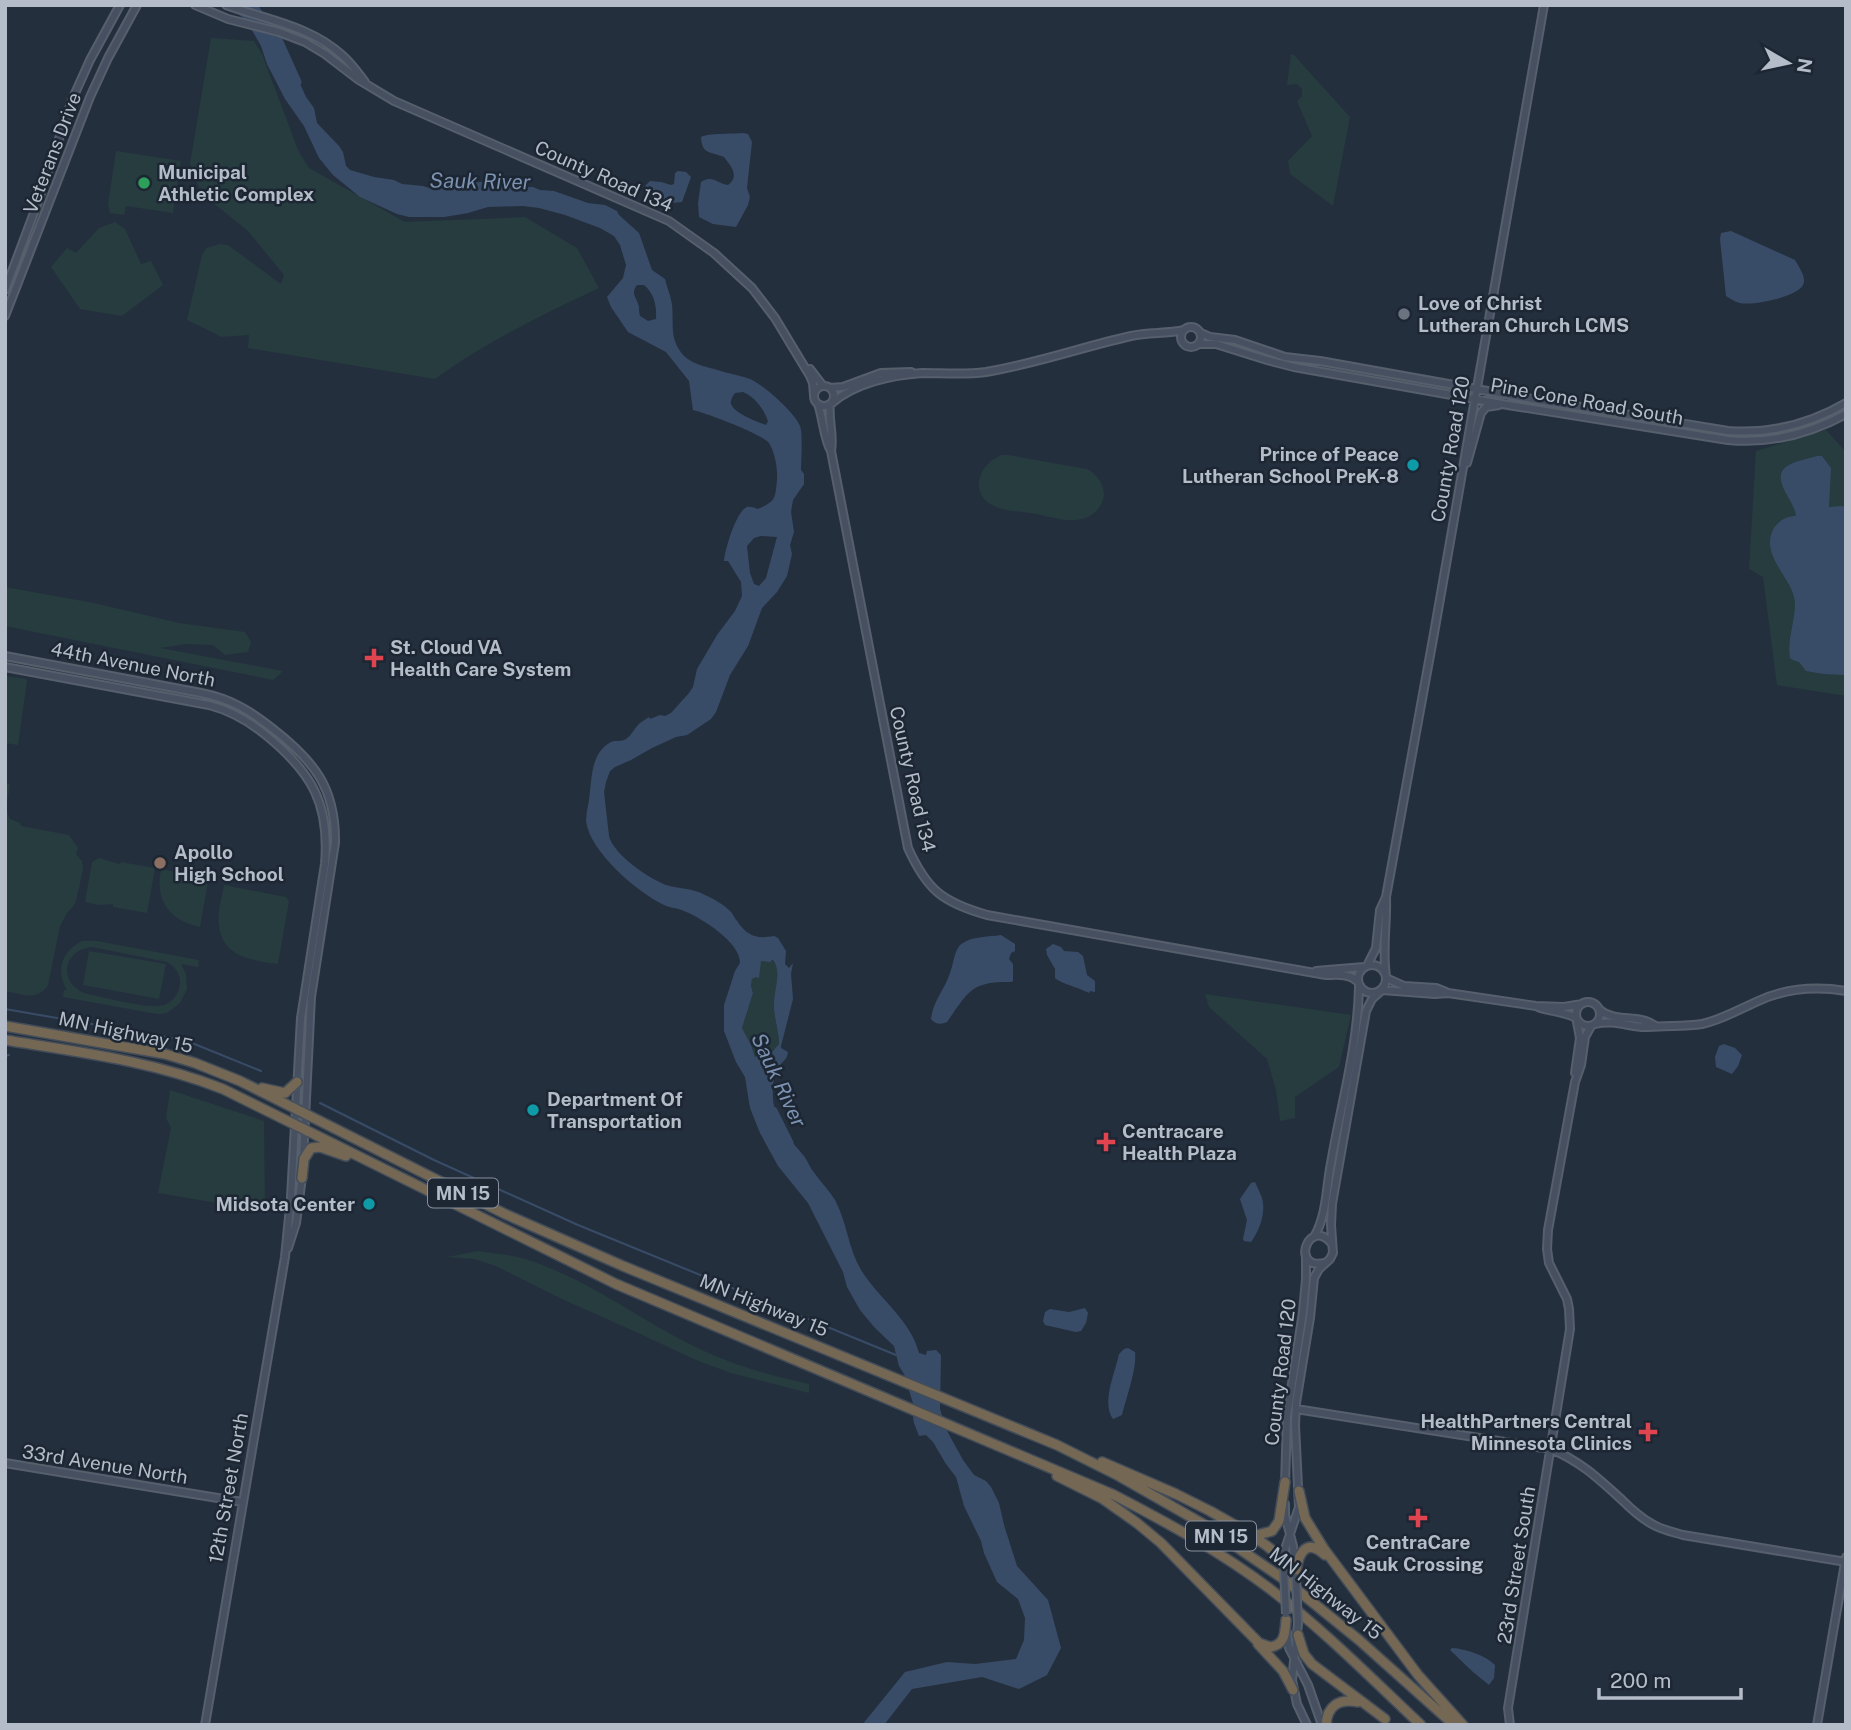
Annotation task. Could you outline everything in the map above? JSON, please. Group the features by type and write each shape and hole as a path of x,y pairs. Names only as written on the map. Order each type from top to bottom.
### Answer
{"highway":[{"name":"MN Highway 15","path":"5,1027 165,1054 195,1063 240,1081 505,1214 623,1266 1054,1444 1154,1495 1237,1546 1285,1580 1359,1640 1454,1725"},
{"name":"MN Highway 15","path":"5,1040 173,1071 223,1089 615,1284 1114,1494 1175,1526 1269,1588 1308,1620 1421,1725"},
{"path":"240,1081 281,1093 288,1091 297,1082"},
{"path":"302,1178 307,1154 311,1148 320,1147 410,1183"},
{"path":"981,1437 1103,1499 1137,1522 1255,1639 1283,1671 1293,1690"},
{"path":"1054,1444 1121,1469 1210,1511 1273,1550 1278,1554 1284,1568"},
{"path":"1238,1528 1261,1535 1276,1528 1282,1512 1285,1482"},
{"path":"1299,1491 1305,1518 1339,1569 1418,1675 1463,1725"},
{"path":"1296,1575 1299,1557 1303,1550 1308,1548 1322,1552 1339,1569"},
{"path":"1255,1639 1270,1647 1276,1646 1284,1637 1286,1617"},
{"path":"1298,1635 1304,1654 1312,1664 1389,1722"},
{"path":"1324,1725 1329,1710 1336,1703 1344,1701 1359,1702 1389,1722"}],"street":[{"name":"Veterans Drive","path":"5,316 90,97 127,22 139,5"},
{"name":"County Road 134","path":"195,5 233,21 286,34 313,46 369,86 404,106 669,221 742,277 767,307 790,342 812,380 814,394"},
{"name":"County Road 134","path":"226,5 303,30 325,42 343,56 369,86"},
{"name":"County Road 120","path":"1386,977 1386,897 1544,5"},
{"name":"Veterans Drive","path":"5,290 72,100 119,6"},
{"path":"923,373 865,384 831,404 822,406 818,404 814,394 816,390 843,387 887,372 966,374 997,370 1132,336 1158,333 1184,330 1188,327 1194,327 1200,333 1201,339 1198,344 1188,347 1175,335 1158,333"},
{"path":"1181,340 1184,330"},
{"name":"Pine Cone Road South","path":"1200,333 1235,340 1285,357 1728,431 1746,432 1796,425 1846,403"},
{"name":"County Road 134","path":"790,342 826,387"},
{"name":"Pine Cone Road South","path":"1198,344 1216,344 1284,365 1508,405 1739,441 1793,436 1819,428 1846,414"},
{"path":"826,387 834,393 831,404"},
{"name":"County Road 134","path":"818,404 831,451 908,848 916,867 931,888 961,908 987,915 1326,975 1347,975 1359,984"},
{"name":"County Road 134","path":"831,404 831,451"},
{"path":"1459,492 1481,412 1490,406 1508,405"},
{"name":"44th Avenue North","path":"5,656 212,695 252,712 295,746 322,780 331,805 336,833 335,851 315,948"},
{"name":"44th Avenue North","path":"5,667 226,709 245,719 291,757 312,783 324,820 326,846 315,948"},
{"name":"County Road 120","path":"1366,966 1376,948 1380,910 1386,897"},
{"path":"300,1113 297,1082 300,1017 315,948"},
{"path":"300,1113 315,948"},
{"name":"County Road 134","path":"1314,971 1366,966"},
{"path":"1386,977 1385,985 1372,999 1366,1011 1332,1204 1332,1256 1327,1262 1316,1264 1306,1255 1306,1246 1320,1228 1323,1216 1359,1012 1359,973 1366,966 1379,967 1386,977 1404,986 1436,988 1448,993"},
{"path":"1359,984 1369,993 1448,993 1536,1006 1564,1007 1590,1002 1608,1016 1648,1021 1654,1025"},
{"path":"1536,1006 1548,1011 1564,1012 1581,1025 1614,1022 1647,1027 1678,1026 1702,1024 1725,1017 1776,994 1799,989 1846,990"},
{"path":"1576,1019 1576,1010 1582,1004"},
{"path":"1593,1025 1599,1018 1598,1008"},
{"name":"23rd Street South","path":"1510,1725 1508,1708 1570,1319 1567,1300 1549,1263 1547,1241 1575,1082 1580,1038 1576,1019"},
{"name":"23rd Street South","path":"1575,1082 1581,1065 1585,1037 1593,1025"},
{"name":"12th Street North","path":"285,1257 296,1223 302,1178 300,1113"},
{"name":"12th Street North","path":"205,1725 285,1257 300,1127"},
{"path":"1314,1237 1324,1237 1332,1245"},
{"name":"County Road 120","path":"1298,1635 1296,1575 1285,1515 1285,1482 1288,1406 1304,1300 1306,1255"},
{"name":"County Road 120","path":"1286,1617 1284,1554 1298,1513 1296,1409 1314,1278 1327,1262"},
{"path":"1296,1409 1550,1450 1570,1457 1588,1469 1637,1514 1667,1531 1845,1561 1816,1725"},
{"name":"33rd Avenue North","path":"5,1463 242,1502"},
{"path":"1286,1617 1288,1644 1324,1725"},
{"path":"1298,1635 1292,1680 1293,1690 1307,1725"}],"green space":[{"path":"211,38 254,41 262,54 298,150 309,168 405,222 525,217 577,248 599,288 495,341 435,379 248,348 249,335 222,337 187,320 206,248 228,245 281,284 284,275 248,231 201,193 190,164"},
{"path":"1291,54 1350,117 1333,206 1290,174 1288,161 1312,136 1297,101 1302,96 1302,89 1297,84 1287,85"},
{"name":"Municipal Athletic Complex","path":"116,151 181,161 173,213 126,206 124,215 110,213 108,204"},
{"path":"115,222 125,229 141,264 151,261 163,285 122,316 80,309 51,267 67,248 76,253 99,228"},
{"path":"1826,430 1846,452 1846,696 1777,685 1763,577 1749,569 1756,451"},
{"path":"1002,455 1087,469 1101,483 1104,491 1102,503 1090,516 1074,520 996,507 985,499 979,485 988,464"},
{"path":"5,587 94,603 179,623 245,632 251,642 248,652 225,655 213,645 186,644 160,648 283,671 273,680 5,626"},
{"path":"5,676 27,681 18,745 5,743"},
{"path":"5,783 10,784 6,809 10,819 21,826 69,835 78,848 76,854 82,861 83,869 75,904 60,926 48,985 34,995 5,991"},
{"path":"99,858 120,864 121,862 155,868 147,913 113,907 113,904 85,902 92,862"},
{"path":"161,869 205,878 208,882 200,927 180,919 167,907 160,891"},
{"path":"224,885 286,897 289,901 278,964 240,955 226,944 221,936 219,920"},
{"path":"82,941 97,941 199,960 198,967 181,964 186,974 187,989 180,1003 167,1013 151,1013 63,997 64,990 67,990 61,975 62,962 75,945","holes":["92,947 167,962 178,974 179,987 170,1002 157,1006 138,1005 78,990 72,984 67,969 74,954"]},
{"path":"89,951 166,964 159,999 83,985"},
{"path":"761,960 774,961 777,971 774,1006 779,1044 768,1063 755,1057 742,1028 753,993 752,979 756,977"},
{"path":"1205,994 1351,1015 1339,1067 1295,1097 1295,1118 1280,1121 1276,1090 1267,1059 1209,1007"},
{"path":"170,1090 264,1121 265,1211 158,1193 171,1128 166,1118"},
{"path":"478,1251 519,1257 549,1268 593,1289 702,1350 754,1370 809,1384 809,1393 731,1373 696,1360 496,1266 474,1259 447,1257"}],"water":[{"name":"Sauk River","path":"226,5 257,5 280,54 297,77 314,108 317,123 339,146 350,170 429,188 496,181 554,191 617,211 639,233 652,270 665,279 671,302 674,338 684,356 697,364 756,382 786,407 800,426 804,484 793,500 791,512 794,532 787,576 762,608 748,646 730,675 711,719 687,735 652,748 610,771 604,792 609,836 624,858 650,877 666,885 699,892 714,900 728,909 745,931 753,936 778,938 786,951 785,964 789,968 793,963 793,999 781,1046 788,1052 777,1069 773,1082 776,1114 785,1133 835,1200 861,1270 909,1330 919,1353 926,1355 927,1351 936,1350 941,1355 940,1409 946,1429 974,1475 991,1487 999,1503 1017,1566 1048,1600 1061,1648 1047,1675 1019,1689 982,1677 912,1689 884,1725 862,1725 905,1672 947,1662 975,1664 1016,1659 1024,1640 1025,1618 1018,1599 997,1582 964,1506 956,1477 933,1442 926,1435 919,1436 913,1417 916,1413 894,1346 860,1310 808,1203 778,1166 760,1133 750,1108 745,1077 724,1031 724,1005 740,963 739,955 710,925 653,899 616,870 596,845 586,821 593,768 599,753 611,742 626,739 649,717 650,719 671,713 693,687 697,669 735,611 742,596 741,582 728,561 724,561 725,556 732,531 743,510 748,507 758,509 774,499 777,471 771,447 764,439 745,429 693,410 689,381 666,352 628,332 607,297 623,278 626,265 620,245 614,236 600,228 539,208 488,207 444,217 409,217 360,197 333,175 319,158 304,126 285,99 246,20","holes":["637,285 644,285 650,292 656,319 648,321 640,316 635,288","743,392 755,400 766,416 766,425 736,411 731,404 735,393","777,537 766,578 759,586 754,584 750,573 747,546 754,538","761,961 774,961 777,971 774,1006 779,1044 768,1063 765,1063 758,1056 755,1057 742,1028 753,993 752,979 759,978"]},
{"path":"748,134 752,142 748,205 736,227 713,224 699,217 701,182 712,179 728,185 734,175 732,167 724,157 705,150 701,137"},
{"path":"686,172 691,177 682,202 672,203 649,192 645,186 650,181 674,184 675,173"},
{"path":"1731,231 1795,260 1803,276 1803,285 1784,297 1764,302 1746,304 1726,296 1720,239 1721,233"},
{"path":"1822,456 1831,468 1829,507 1846,507 1846,675 1806,671 1799,662 1790,658 1795,604 1771,548 1770,538 1776,525 1784,519 1796,516 1782,485 1783,471 1793,463"},
{"path":"1001,935 1015,944 1015,951 1009,959 1013,964 1013,981 979,986 966,996 947,1022 934,1022 931,1019 934,1006 948,979 960,945 972,939"},
{"path":"1053,944 1064,951 1078,952 1083,956 1087,975 1095,981 1095,992 1089,993 1055,978 1055,969 1046,949"},
{"path":"1724,1044 1735,1048 1742,1055 1732,1074 1716,1067 1715,1057 1719,1046"},
{"path":"1255,1182 1262,1198 1263,1215 1251,1242 1243,1239 1247,1220 1240,1199 1251,1183"},
{"path":"1085,1308 1088,1313 1081,1331 1045,1325 1043,1321 1045,1312 1050,1309 1069,1312"},
{"path":"1128,1348 1135,1352 1133,1375 1122,1415 1113,1419 1108,1404 1110,1388 1119,1354"},
{"path":"1452,1648 1475,1653 1495,1665 1494,1678 1489,1685 1450,1650"}],"waterway":[{"name":"Sauk River","path":"252,5 279,42 297,82"},
{"path":"5,1009 172,1038 192,1043 261,1071"},
{"path":"5,1056 9,1055"},
{"path":"320,1103 434,1160 578,1225 896,1355"},
{"name":"Sauk River","path":"773,1111 789,1143"}],"place":[{"name":"Municipal Athletic Complex","path":"144,183"},
{"name":"Love of Christ Lutheran Church LCMS","path":"1404,314"},
{"name":"Prince of Peace Lutheran School PreK-8","path":"1413,465"},
{"name":"St. Cloud VA Health Care System","path":"374,658"},
{"name":"Apollo High School","path":"160,863"},
{"name":"Department Of Transportation","path":"533,1110"},
{"name":"Centracare Health Plaza","path":"1106,1142"},
{"name":"Midsota Center","path":"369,1204"},
{"name":"HealthPartners Central Minnesota Clinics","path":"1648,1432"},
{"name":"CentraCare Sauk Crossing","path":"1418,1518"}]}
